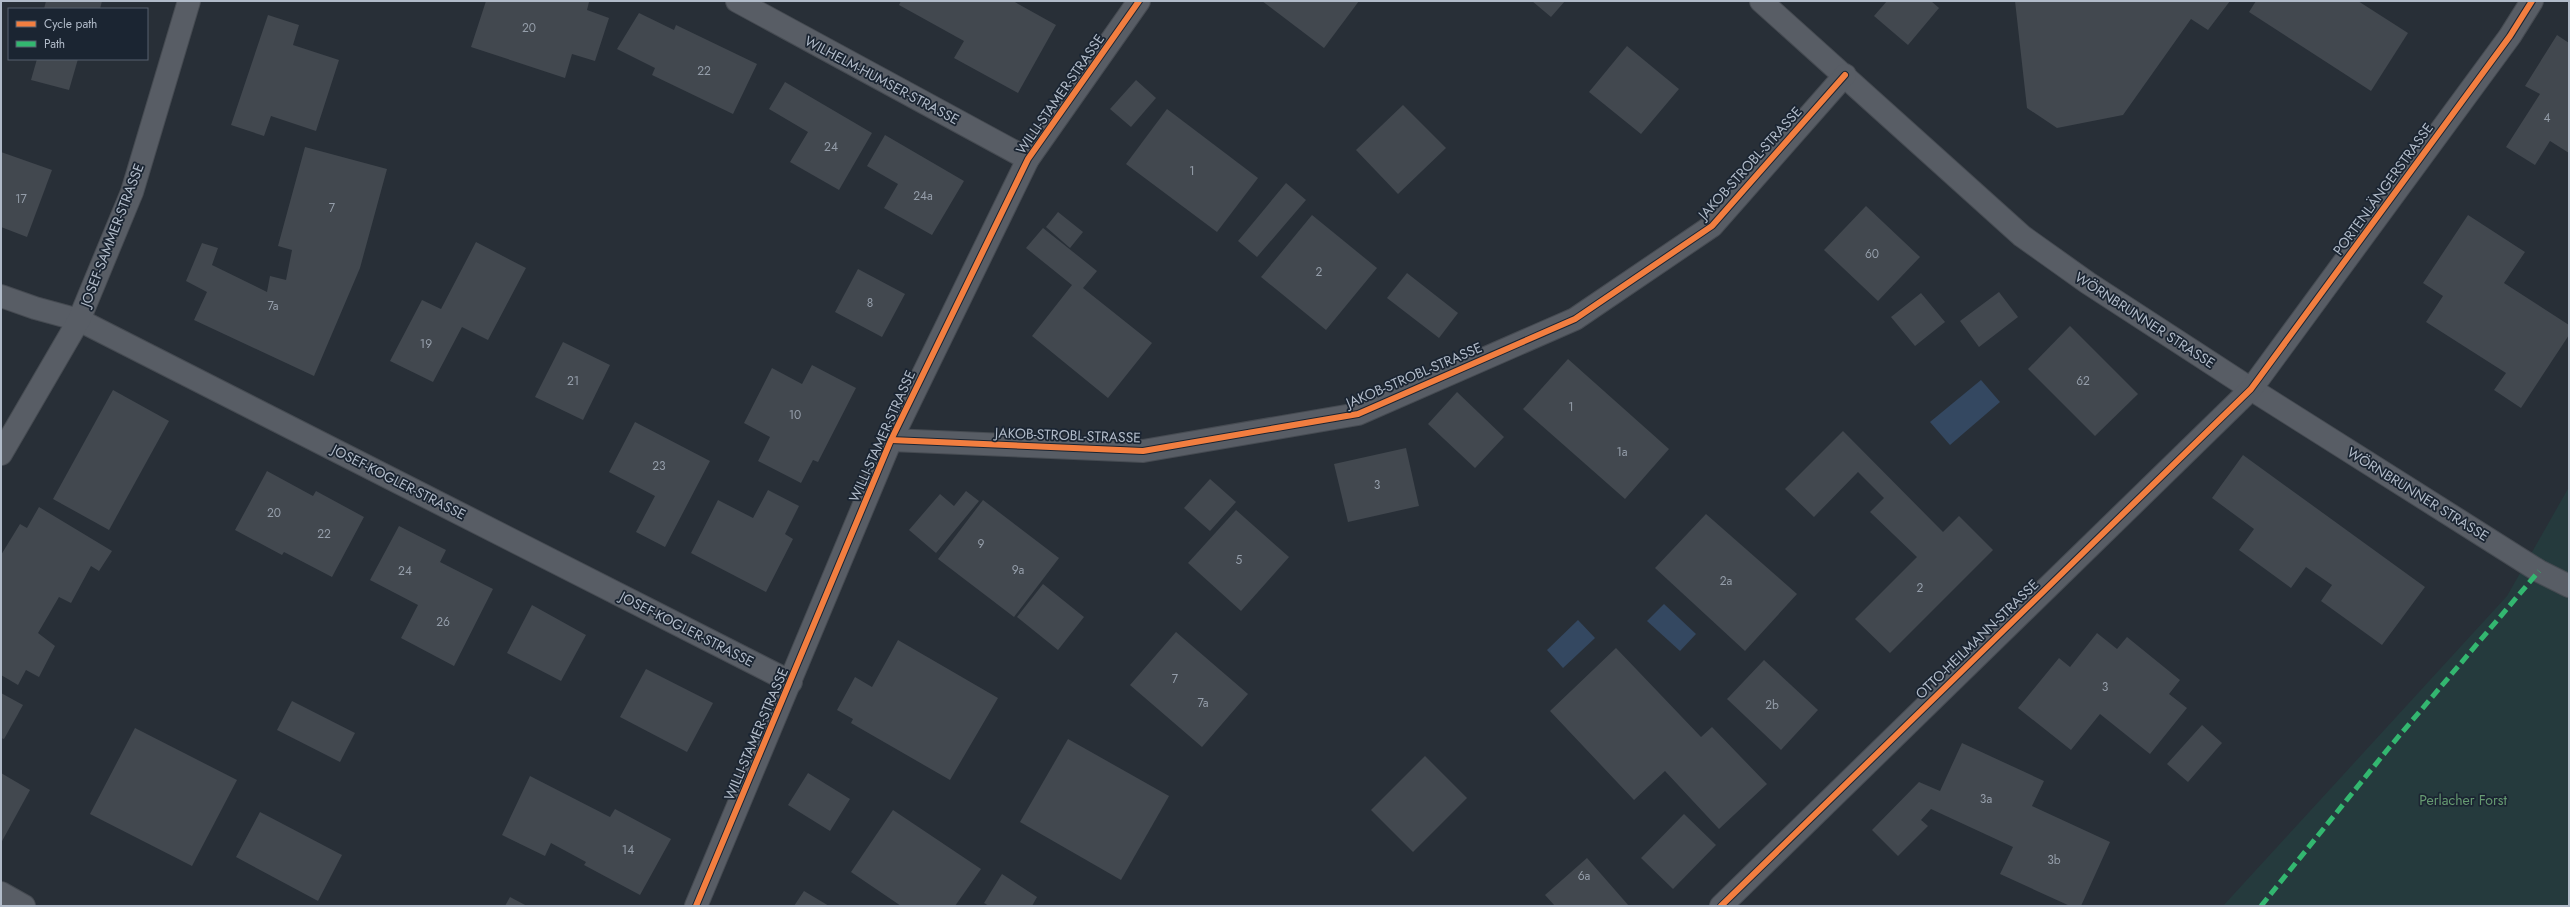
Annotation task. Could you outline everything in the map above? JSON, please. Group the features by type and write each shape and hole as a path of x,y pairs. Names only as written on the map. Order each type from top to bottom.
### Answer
{"street":[{"name":"JOSEF-SAMMER-STRASSE","path":"1,454 79,320 132,192 188,1"},
{"name":"WILHELM-HUMSER-STRASSE","path":"737,1 1028,159"},
{"name":"WILLI-STAMER-STRASSE","path":"696,906 891,440 1028,159 1139,1"},
{"name":"WÖRNBRUNNER STRASSE","path":"1761,1 1845,74 2022,236 2088,283 2251,389 2539,570 2569,586"},
{"name":"PORTENLÄNGERSTRASSE","path":"2251,389 2510,36 2532,1"},
{"name":"JAKOB-STROBL-STRASSE","path":"891,440 1143,451 1358,414 1575,319 1712,226 1845,74"},
{"name":"JOSEF-KOGLER-STRASSE","path":"1,296 35,308 79,320 791,682"},
{"name":"OTTO-HEILMANN-STRASSE","path":"1721,906 2251,389"},
{"path":"1,893 24,906"}],"green space":[{"name":"Perlacher Forst","path":"2569,487 2569,906 2223,906 2507,596"}],"water":[{"path":"1981,380 2000,402 1950,445 1930,422"},
{"path":"1664,604 1696,634 1680,651 1647,621"},
{"path":"1578,620 1595,638 1563,668 1547,650"}],"building":[{"path":"46,1 102,1 100,8 44,8"},
{"path":"486,1 589,2 587,10 609,18 595,61 572,54 565,78 471,47"},
{"path":"901,1 1013,1 1056,25 1018,93 954,58 964,41 899,5"},
{"path":"1262,1 1359,1 1324,48"},
{"path":"1532,1 1565,1 1551,17"},
{"path":"1887,1 1931,1 1939,8 1908,45 1874,16"},
{"path":"2015,1 2230,1 2208,30 2191,19 2123,115 2057,128 2027,108"},
{"path":"2256,1 2358,1 2408,33 2371,91 2249,12"},
{"path":"639,13 674,30 676,25 757,64 733,114 652,75 655,68 617,49"},
{"path":"268,15 299,25 293,45 339,60 316,131 271,116 264,136 231,125"},
{"path":"2557,35 2569,43 2569,153 2550,141 2535,165 2506,147 2540,94 2525,86"},
{"path":"1627,46 1679,89 1641,134 1589,92"},
{"path":"37,60 78,60 69,90 31,80"},
{"path":"1136,80 1156,98 1131,127 1110,109"},
{"path":"785,82 872,133 839,190 790,162 808,132 769,109"},
{"path":"1403,105 1446,148 1398,194 1356,150"},
{"path":"1167,109 1258,178 1217,232 1126,164"},
{"path":"885,135 964,181 932,235 884,208 898,184 867,166"},
{"path":"305,147 387,169 360,268 314,376 194,320 207,292 186,281 202,243 218,248 212,265 267,292 270,276 286,280 292,250 278,246"},
{"path":"1,152 52,170 27,237 1,227"},
{"path":"1286,183 1306,200 1257,257 1238,241"},
{"path":"1866,206 1920,257 1878,301 1824,250"},
{"path":"1058,212 1083,232 1070,248 1046,227"},
{"path":"1312,215 1377,268 1326,330 1261,277"},
{"path":"2468,215 2525,252 2504,283 2569,325 2569,335 2521,408 2494,390 2506,373 2426,322 2443,296 2423,283"},
{"path":"1043,228 1097,271 1083,288 1152,343 1108,398 1032,336 1072,285 1026,248"},
{"path":"476,242 526,268 488,340 462,327 433,382 390,361 422,300 441,309"},
{"path":"858,269 905,294 882,337 835,312"},
{"path":"1407,273 1458,313 1439,338 1387,298"},
{"path":"1999,292 2018,317 1979,347 1960,321"},
{"path":"1921,293 1945,322 1915,346 1891,317"},
{"path":"2070,326 2138,394 2095,436 2028,369"},
{"path":"563,342 610,365 583,420 535,397"},
{"path":"1568,359 1669,449 1625,499 1523,409"},
{"path":"812,365 856,388 818,462 813,460 801,483 758,461 770,437 744,423 772,368 802,384"},
{"path":"113,390 169,421 109,530 53,499"},
{"path":"1457,392 1504,437 1475,468 1428,424"},
{"path":"635,422 710,461 665,547 636,532 655,496 609,472"},
{"path":"1843,431 1943,532 1959,516 1993,550 1890,653 1855,619 1917,557 1870,512 1884,498 1858,472 1814,517 1785,489"},
{"path":"1406,448 1419,506 1348,522 1334,464"},
{"path":"2243,455 2425,587 2382,645 2321,601 2332,585 2306,567 2291,588 2239,550 2254,529 2212,498"},
{"path":"267,471 313,496 316,491 364,517 332,577 284,552 282,555 235,530"},
{"path":"1210,479 1236,502 1210,531 1184,508"},
{"path":"768,490 799,506 785,534 793,539 766,592 691,553 718,500 753,518"},
{"path":"966,491 979,501 936,553 909,530 940,494 954,506"},
{"path":"983,500 1059,558 1014,617 938,559"},
{"path":"39,507 112,551 99,571 91,566 71,603 59,597 38,633 55,646 39,677 26,670 18,685 1,675 1,555 20,524 27,528"},
{"path":"1236,510 1289,557 1241,611 1188,563"},
{"path":"1706,514 1797,594 1745,651 1655,568"},
{"path":"399,526 446,550 440,562 493,589 454,666 401,638 418,605 370,580"},
{"path":"1043,584 1084,617 1058,650 1017,617"},
{"path":"532,605 586,635 561,681 507,653"},
{"path":"1176,632 1248,694 1202,747 1130,685"},
{"path":"2097,633 2117,649 2127,637 2180,680 2169,694 2187,708 2150,754 2100,714 2071,750 2018,708 2059,658 2070,667"},
{"path":"898,640 998,698 950,780 851,723 853,719 837,710 855,677 872,687"},
{"path":"1616,648 1701,737 1712,727 1767,784 1719,829 1665,771 1634,800 1550,711"},
{"path":"1764,660 1818,710 1781,750 1727,699"},
{"path":"646,669 713,703 687,752 620,717"},
{"path":"1,693 23,705 4,739 1,738"},
{"path":"292,701 355,733 340,762 277,730"},
{"path":"2202,725 2222,743 2188,782 2167,764"},
{"path":"135,728 237,780 192,866 90,814"},
{"path":"1068,739 1169,796 1121,880 1020,822"},
{"path":"1962,743 2044,781 2032,806 2110,842 2081,906 2070,906 2000,874 2013,847 1931,809 1921,820 1928,826 1898,856 1872,830 1919,782 1940,791"},
{"path":"1425,756 1467,798 1413,852 1371,810"},
{"path":"1,773 30,790 1,843"},
{"path":"808,773 850,799 830,831 788,805"},
{"path":"530,776 610,817 615,809 671,839 640,895 584,865 586,862 551,843 545,856 502,835"},
{"path":"893,810 981,869 955,906 901,906 851,872"},
{"path":"260,812 342,855 318,901 236,857"},
{"path":"1684,814 1716,845 1673,889 1641,858"},
{"path":"1587,858 1629,906 1555,906 1545,895"},
{"path":"1002,874 1037,897 1032,906 989,906 984,903"},
{"path":"804,891 829,906 794,906"},
{"path":"510,897 527,906 505,906"}],"marked path":[{"path":"2261,906 2388,749 2539,571"}],"cycle path":[{"path":"696,906 891,440 1028,159 1139,1"},
{"path":"1721,906 2251,389 2510,36 2532,1"},
{"path":"891,440 1143,451 1358,414 1575,319 1712,226 1845,75"}]}
